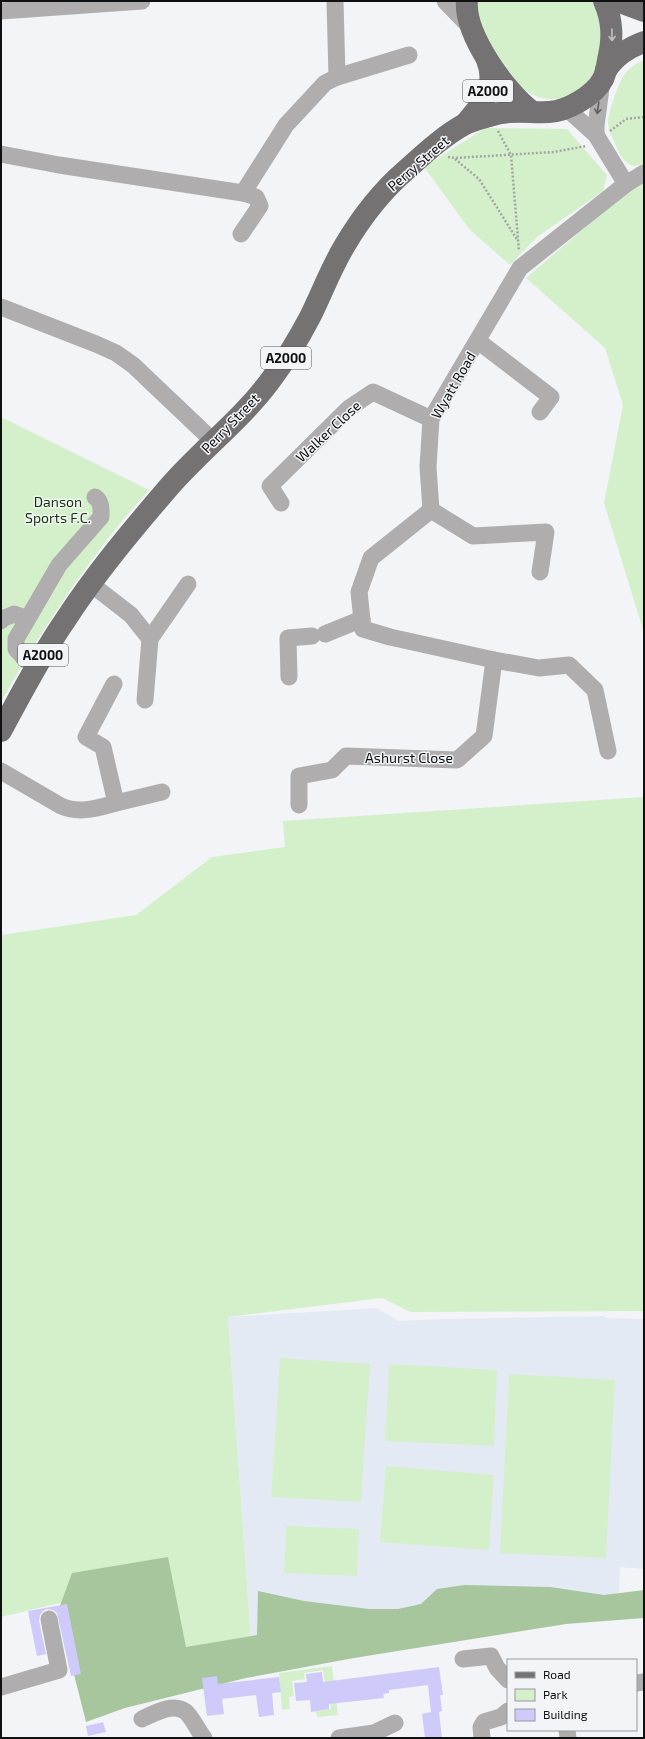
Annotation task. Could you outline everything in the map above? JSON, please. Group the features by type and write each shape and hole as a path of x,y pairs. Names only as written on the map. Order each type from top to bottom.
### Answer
{"main road":[{"path":"467,1 466,7 470,28 484,53 520,103 531,111"},
{"path":"604,1 610,17 612,35 604,76"},
{"path":"617,1 644,11"},
{"name":"Perry Street","path":"465,124 492,115 531,111 549,112 566,108 585,98 604,76 614,60 623,51 644,42"},
{"name":"Perry Street","path":"1,731 36,667 64,621 91,584 151,507 180,474 249,407 291,352 311,315 335,263 366,214 404,172 443,139 465,124 482,104 491,86 490,69 484,53"}],"street":[{"path":"1,11 142,1"},
{"path":"335,1 337,77"},
{"path":"445,1 470,28"},
{"path":"243,193 286,125 325,83 337,77 409,55"},
{"path":"598,138 596,126 604,76"},
{"path":"566,108 598,138 626,184"},
{"path":"1,154 58,165 243,193 256,197 260,206 241,234"},
{"name":"Wyatt Road","path":"432,510 428,467 431,419 520,268 626,184 644,173"},
{"path":"1,307 116,353 133,365 213,441"},
{"path":"478,341 550,397 540,412"},
{"name":"Walker Close","path":"281,503 270,486 349,408 374,392 431,419"},
{"path":"36,667 22,657 16,649 16,639 59,565 101,517 102,508 99,500 95,497"},
{"path":"540,572 546,532 473,536 432,510 371,558 359,592 363,629 383,635 494,660 538,668 569,665 595,690 608,751"},
{"path":"91,584 131,615 150,639"},
{"path":"146,700 150,639 188,584"},
{"path":"1,621 2,619 14,614 27,619"},
{"path":"289,677 288,638 318,635 362,619"},
{"name":"Ashurst Close","path":"299,805 299,776 332,770 346,756 457,760 484,736 494,660"},
{"path":"114,684 86,737 103,747 116,803"},
{"path":"1,771 71,811 84,811 162,792"},
{"path":"1,1687 59,1670 49,1619"},
{"path":"463,1659 491,1656 497,1668 507,1679"},
{"path":"142,1719 158,1711 173,1708 186,1712 204,1738"},
{"path":"482,1738 481,1727 484,1722 501,1717 507,1713"},
{"path":"340,1738 374,1733 395,1724"}],"path":[{"path":"443,156 455,158 554,152 598,138 626,119 644,117"},
{"path":"496,125 511,155 520,268"},
{"path":"452,153 455,158 479,178 518,242"}],"shaded area":[{"path":"377,1308 398,1321 605,1316 606,1318 644,1319 644,1569 620,1567 618,1603 253,1668 228,1317"}],"green space":[{"path":"475,1 592,1 599,12 602,24 598,61 590,79 575,92 557,99 547,99 529,93 511,74 483,31"},
{"path":"644,60 644,164 634,166 625,161 621,155 610,131 608,118 622,78 626,72"},
{"path":"485,128 567,129 607,175 603,191 537,237 510,265 470,230 424,167"},
{"path":"644,183 644,633 604,503 623,405 605,348 526,278 628,191"},
{"name":"Danson Sports F.C.","path":"1,417 149,490 115,530 62,601 1,702"},
{"path":"644,797 644,1311 411,1312 382,1298 228,1317 253,1668 173,1679 148,1585 55,1604 1,1617 1,935 136,915 212,857 285,847 283,821"},
{"path":"280,1358 370,1364 361,1502 271,1497"},
{"path":"389,1364 497,1370 494,1446 385,1441"},
{"path":"509,1374 615,1380 606,1558 500,1553"},
{"path":"386,1466 494,1475 489,1550 380,1542"},
{"path":"286,1526 359,1529 357,1576 284,1573"},
{"path":"168,1557 186,1647 257,1635 258,1591 304,1601 369,1609 398,1609 421,1604 437,1589 464,1585 550,1587 604,1595 644,1590 644,1618 566,1624 354,1658 246,1678 125,1708 86,1722 58,1611 72,1573"},
{"path":"332,1666 338,1715 317,1717 316,1711 331,1709 329,1688 326,1688 323,1670 304,1673 305,1679 292,1681 294,1696 289,1697 290,1709 282,1710 279,1673"}],"building":[{"path":"67,1604 81,1674 71,1676 57,1613 53,1610 47,1609 40,1615 39,1621 46,1654 37,1656 28,1611"},
{"path":"439,1667 443,1695 440,1695 442,1711 439,1712 442,1738 425,1738 422,1714 431,1712 428,1685 389,1690 389,1693 383,1694 384,1698 329,1704 329,1709 311,1712 310,1700 296,1701 294,1683 307,1682 306,1674 322,1672 323,1682"},
{"path":"217,1676 218,1684 279,1677 281,1692 272,1693 274,1715 259,1717 256,1695 222,1699 224,1714 207,1716 202,1678"},
{"path":"103,1722 106,1732 88,1736 86,1726"}]}
